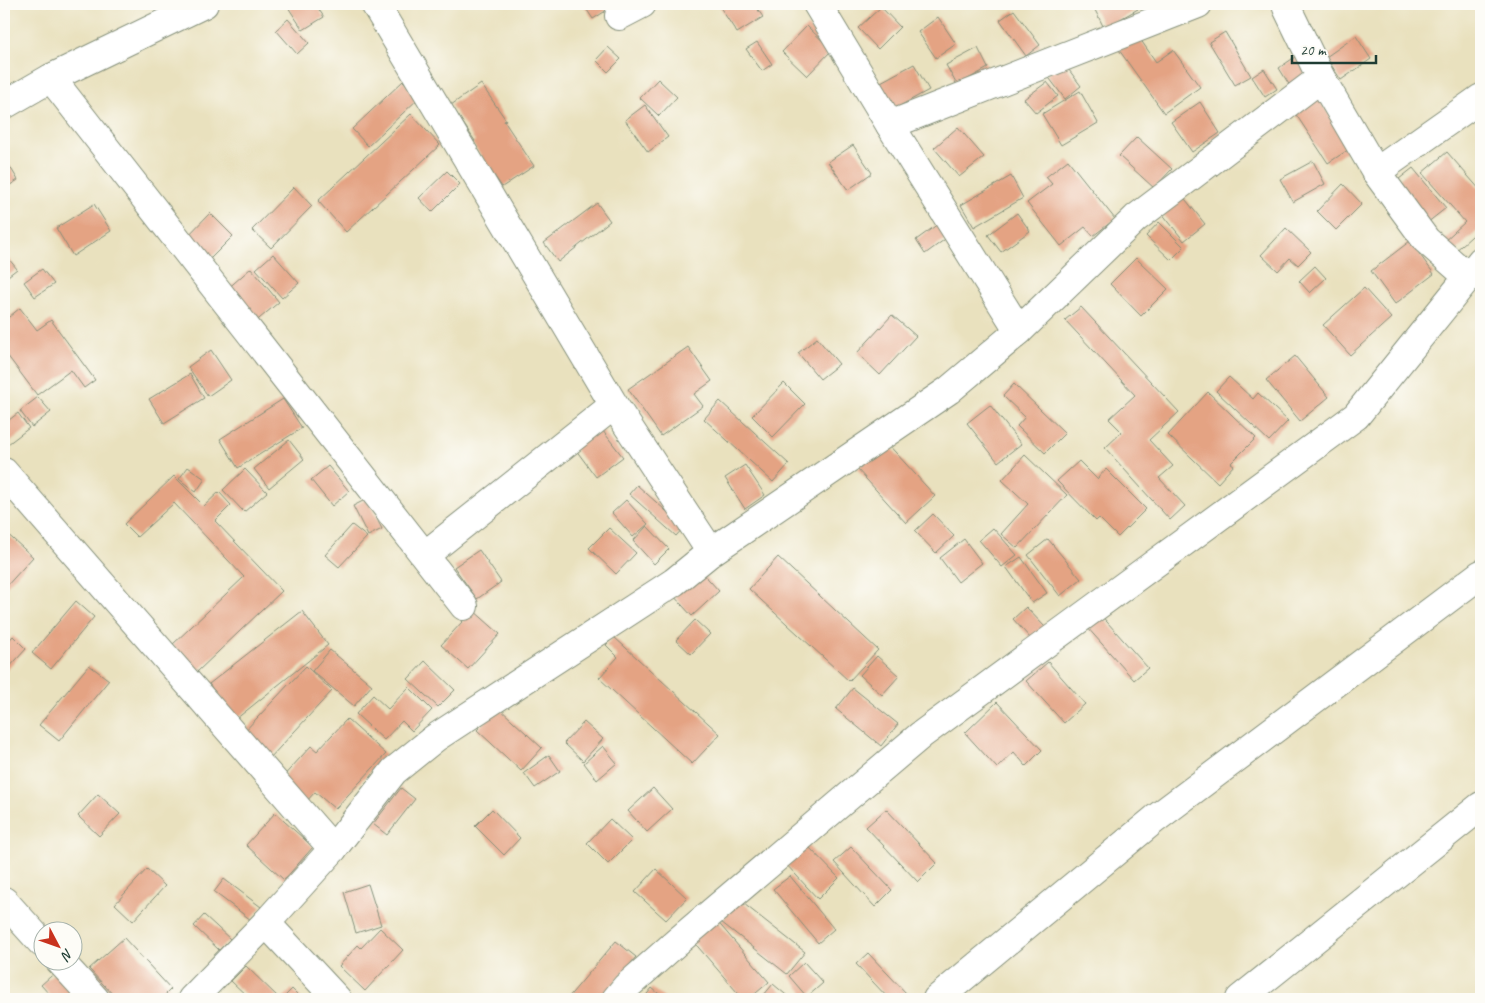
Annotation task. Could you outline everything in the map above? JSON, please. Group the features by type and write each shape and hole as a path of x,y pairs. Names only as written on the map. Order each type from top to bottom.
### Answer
{"street":[{"path":"4,105 51,78 204,4"},
{"path":"375,4 614,405 711,552"},
{"path":"817,4 1019,331"},
{"path":"890,125 1198,4"},
{"path":"616,999 626,986 921,735 1356,416 1475,269 1426,240 1376,172 1321,78 1288,5"},
{"path":"51,78 464,606"},
{"path":"192,999 266,923 333,849 394,771 435,738 674,582 711,552 949,390 1019,331 1136,218 1321,78"},
{"path":"1376,172 1481,98"},
{"path":"425,555 614,405"},
{"path":"4,472 333,849"},
{"path":"938,999 1155,819 1481,574"},
{"path":"1240,999 1481,806"},
{"path":"4,901 32,932"},
{"path":"266,923 337,999"},
{"path":"68,970 95,999"}],"building":[{"path":"286,4 315,4 324,17 303,30"},
{"path":"583,4 614,4 615,5 593,19"},
{"path":"718,4 754,4 763,17 737,33"},
{"path":"1092,4 1135,4 1138,9 1104,28"},
{"path":"881,7 900,27 878,49 858,28"},
{"path":"1014,10 1040,45 1026,56 1000,20"},
{"path":"938,17 956,44 936,58 918,32"},
{"path":"288,19 309,43 297,54 276,30"},
{"path":"807,26 832,50 807,76 782,52"},
{"path":"1225,32 1251,76 1235,85 1209,42"},
{"path":"1138,36 1156,62 1173,50 1200,87 1164,113 1119,50"},
{"path":"1356,36 1371,59 1341,80 1326,57"},
{"path":"757,42 772,64 762,71 746,49"},
{"path":"608,47 621,59 608,72 596,60"},
{"path":"978,48 988,68 957,85 946,65"},
{"path":"1295,57 1307,75 1290,86 1279,68"},
{"path":"1063,62 1081,86 1065,99 1047,75"},
{"path":"914,64 929,90 894,109 879,83"},
{"path":"1264,69 1277,89 1265,97 1252,77"},
{"path":"658,79 677,97 659,116 640,98"},
{"path":"403,81 419,98 368,146 352,129"},
{"path":"1047,82 1058,96 1036,113 1024,99"},
{"path":"481,84 534,166 502,187 472,143 475,141 451,105"},
{"path":"1080,91 1098,123 1061,145 1042,114"},
{"path":"1314,92 1351,148 1328,163 1291,107"},
{"path":"1200,102 1220,133 1192,152 1171,122"},
{"path":"645,105 668,137 648,152 625,120"},
{"path":"411,114 440,145 346,232 318,201"},
{"path":"958,127 984,157 959,177 934,148"},
{"path":"1137,137 1172,169 1154,188 1119,156"},
{"path":"853,145 872,173 848,190 828,162"},
{"path":"1447,152 1481,191 1481,228 1452,254 1442,243 1465,222 1422,173"},
{"path":"4,157 18,180 4,189"},
{"path":"1068,160 1115,219 1093,236 1085,227 1061,246 1027,203 1052,184 1046,177"},
{"path":"1313,161 1325,184 1293,202 1280,179"},
{"path":"1413,168 1446,208 1427,223 1394,183"},
{"path":"447,171 460,184 432,212 419,198"},
{"path":"1011,176 1023,198 974,227 961,205"},
{"path":"1343,184 1362,204 1336,230 1317,211"},
{"path":"294,187 312,206 271,248 252,230"},
{"path":"1182,195 1205,224 1184,241 1161,212"},
{"path":"597,203 610,221 558,262 544,243"},
{"path":"94,204 111,231 73,256 56,228"},
{"path":"210,213 233,236 207,262 184,240"},
{"path":"1017,213 1030,231 1001,252 988,235"},
{"path":"1159,222 1184,247 1171,260 1146,236"},
{"path":"938,224 948,237 925,254 916,240"},
{"path":"1286,228 1311,252 1298,265 1290,258 1278,271 1261,255"},
{"path":"1410,241 1434,274 1395,304 1371,271"},
{"path":"4,253 17,269 4,279"},
{"path":"273,254 299,283 282,298 256,269"},
{"path":"1136,258 1168,289 1141,316 1110,284"},
{"path":"1315,266 1326,278 1310,293 1299,281"},
{"path":"251,268 279,302 253,324 225,291"},
{"path":"42,269 54,284 35,297 24,282"},
{"path":"1364,288 1391,318 1350,355 1323,325"},
{"path":"1081,307 1179,412 1149,440 1173,466 1159,478 1185,506 1170,520 1105,448 1122,432 1109,419 1135,395 1065,320"},
{"path":"20,308 37,330 51,320 95,380 84,388 71,370 37,395 4,351 4,321"},
{"path":"892,315 916,336 880,375 857,353"},
{"path":"817,338 839,364 820,379 798,353"},
{"path":"688,347 712,381 694,394 703,406 661,436 628,389"},
{"path":"211,350 231,380 208,396 188,367"},
{"path":"1295,356 1329,397 1300,421 1266,380"},
{"path":"190,374 204,398 164,423 149,399"},
{"path":"1229,377 1253,399 1258,393 1288,421 1269,441 1216,391"},
{"path":"784,383 805,404 773,437 752,416"},
{"path":"1014,384 1065,433 1045,453 1017,426 1025,417 1003,396"},
{"path":"1208,392 1256,438 1231,463 1234,465 1218,483 1168,435"},
{"path":"38,397 51,412 32,427 20,411"},
{"path":"283,399 302,428 238,468 220,439"},
{"path":"720,401 789,464 773,482 704,419"},
{"path":"990,405 1021,444 998,462 967,423"},
{"path":"18,413 29,428 4,447 4,424"},
{"path":"596,422 623,457 596,477 570,442"},
{"path":"289,440 304,459 269,488 254,469"},
{"path":"886,442 935,496 906,523 857,469"},
{"path":"1025,455 1067,495 1017,548 1001,534 1028,504 1002,480"},
{"path":"1079,461 1097,479 1106,469 1146,509 1118,537 1099,518 1096,521 1057,481"},
{"path":"745,465 765,495 745,509 725,478"},
{"path":"328,466 349,491 332,506 311,480"},
{"path":"188,467 205,479 196,492 179,479"},
{"path":"245,469 267,492 244,512 223,490"},
{"path":"174,476 204,506 219,492 231,505 215,521 282,591 197,672 172,645 244,577 174,503 137,537 124,524"},
{"path":"637,485 684,527 676,536 629,494"},
{"path":"367,499 382,529 368,536 353,506"},
{"path":"626,500 648,524 633,537 612,513"},
{"path":"933,514 954,536 936,553 915,531"},
{"path":"352,525 367,537 339,567 325,555"},
{"path":"647,526 669,549 654,564 633,541"},
{"path":"609,528 636,553 616,574 589,548"},
{"path":"993,528 1017,555 1002,567 979,540"},
{"path":"4,531 33,557 4,589"},
{"path":"964,539 982,563 958,582 940,558"},
{"path":"1048,539 1081,579 1060,596 1028,555"},
{"path":"479,550 501,582 477,599 454,567"},
{"path":"778,557 878,650 849,681 749,589"},
{"path":"1021,557 1047,593 1032,603 1006,567"},
{"path":"700,570 719,591 692,616 672,594"},
{"path":"76,601 94,617 51,669 32,653"},
{"path":"1026,607 1045,627 1031,639 1013,619"},
{"path":"473,610 500,634 468,669 441,645"},
{"path":"302,611 328,645 236,719 209,684"},
{"path":"1099,613 1148,668 1134,680 1086,626"},
{"path":"695,620 710,634 691,654 676,640"},
{"path":"13,636 26,649 6,671 4,669 4,646"},
{"path":"614,637 720,734 692,764 599,678 618,657 606,645"},
{"path":"330,650 372,685 354,706 312,671"},
{"path":"877,656 899,676 882,695 860,675"},
{"path":"425,661 455,690 438,707 408,679"},
{"path":"1048,662 1085,704 1064,723 1026,681"},
{"path":"89,665 109,680 59,741 39,725"},
{"path":"306,666 332,691 269,759 242,734"},
{"path":"409,687 432,710 412,731 402,721 384,740 356,714 373,695 388,709"},
{"path":"853,688 898,724 881,746 836,709"},
{"path":"997,702 1042,750 1026,766 1014,752 997,768 965,733"},
{"path":"498,707 542,748 521,771 477,730"},
{"path":"347,719 386,754 335,809 315,792 305,803 280,780 311,746 317,751"},
{"path":"584,722 603,739 583,761 564,743"},
{"path":"603,746 617,763 597,780 584,763"},
{"path":"549,755 560,771 535,788 524,773"},
{"path":"401,788 415,799 387,835 373,824"},
{"path":"653,788 672,809 647,832 628,811"},
{"path":"98,794 120,814 99,836 78,816"},
{"path":"492,809 520,838 504,855 475,826"},
{"path":"886,809 937,863 918,882 866,827"},
{"path":"275,813 313,847 284,880 246,845"},
{"path":"610,819 632,840 608,864 587,843"},
{"path":"806,844 839,878 818,899 785,863"},
{"path":"851,847 892,890 875,907 834,862"},
{"path":"147,869 165,886 133,921 115,904"},
{"path":"656,869 687,898 666,920 635,892"},
{"path":"790,876 834,929 818,943 773,889"},
{"path":"224,879 261,907 251,920 214,892"},
{"path":"368,884 381,925 356,933 344,892"},
{"path":"739,900 805,952 787,974 721,922"},
{"path":"204,915 230,939 219,950 194,926"},
{"path":"716,920 769,982 749,999 743,999 692,940"},
{"path":"380,928 403,950 365,991 339,966 358,945 361,948"},
{"path":"124,938 171,989 161,999 117,999 89,969"},
{"path":"616,941 636,957 601,999 567,999"},
{"path":"868,953 907,994 902,999 889,999 856,964"},
{"path":"804,962 823,983 807,997 789,976"},
{"path":"246,966 280,999 250,999 231,981"},
{"path":"58,970 83,999 44,999 49,994 41,985"},
{"path":"773,984 791,999 768,999 763,996"},
{"path":"652,988 665,999 643,999"},
{"path":"292,989 302,999 282,999"}]}
